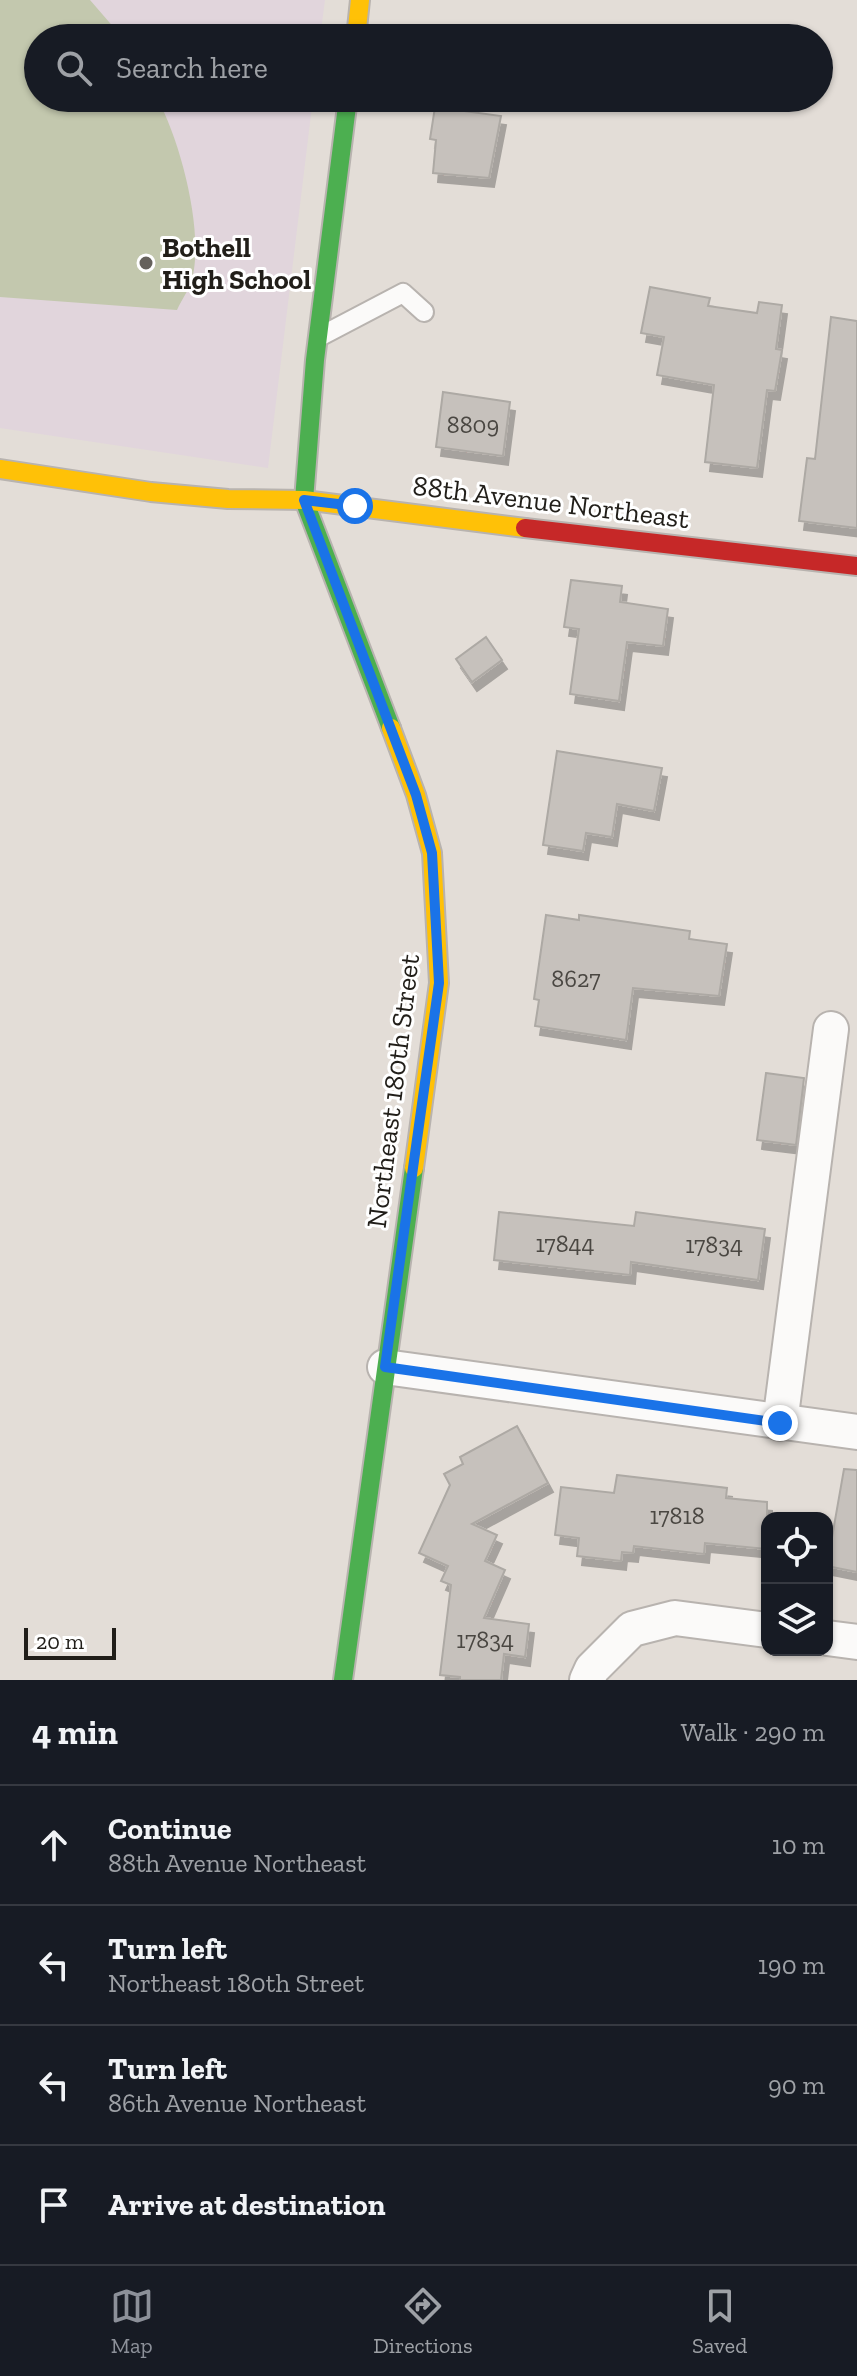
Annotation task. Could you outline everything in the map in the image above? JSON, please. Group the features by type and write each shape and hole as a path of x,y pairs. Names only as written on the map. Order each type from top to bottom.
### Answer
{"street":[{"path":"357,24 360,0"},
{"name":"Northeast 180th Street","path":"343,1680 439,983 432,853 416,795 304,500 319,337 346,112"},
{"name":"88th Avenue Northeast","path":"0,469 253,502 304,500 634,542 857,566"},
{"path":"780,1423 831,1029"},
{"path":"385,1367 857,1432"},
{"path":"587,1680 592,1669 632,1629 675,1618 761,1629"},
{"path":"833,1639 857,1642"}],"lane":[{"path":"319,337 403,293 424,312"}],"shaded area":[{"name":"Bothell High School","path":"0,0 325,0 322,24 24,24 24,112 311,112 268,468 0,428"}],"green space":[{"path":"0,0 90,0 111,24 24,24 24,112 164,112 181,160 192,209 195,233 193,275 177,310 0,297"}],"building":[{"path":"434,112 501,116 489,178 433,173 436,140 430,139"},
{"path":"650,287 710,298 708,306 757,313 759,302 782,305 776,349 782,350 775,391 767,390 757,468 705,462 714,385 657,375 664,337 641,333"},
{"path":"831,317 857,321 857,528 799,521 807,458 815,459"},
{"path":"443,392 510,402 503,456 436,447"},
{"path":"571,580 622,586 620,602 668,609 663,646 627,642 619,701 570,694 579,629 564,627"},
{"path":"486,637 502,660 472,682 456,659"},
{"path":"557,751 662,768 654,811 617,804 612,837 586,833 583,851 543,845"},
{"path":"546,915 579,920 579,915 690,931 689,939 727,944 719,996 633,988 626,1040 535,1026 539,1000 534,999"},
{"path":"766,1073 804,1078 796,1145 757,1140"},
{"path":"499,1212 634,1226 636,1212 765,1229 758,1280 631,1262 630,1275 494,1260"},
{"path":"517,1426 548,1483 472,1524 497,1535 485,1561 505,1570 484,1618 529,1624 525,1657 504,1654 501,1680 460,1680 460,1677 440,1675 451,1585 441,1581 448,1566 419,1553 450,1485 444,1474 463,1464 460,1457"},
{"path":"844,1469 857,1470 857,1572 833,1567 833,1532"},
{"path":"617,1475 727,1488 726,1498 767,1502 767,1512 761,1512 761,1548 705,1543 704,1554 634,1546 633,1553 622,1552 621,1561 577,1556 579,1538 555,1535 561,1487 614,1493"}],"traffic: fast":[{"path":"346,112 315,360 304,500 391,728"},
{"path":"343,1680 414,1168"}],"traffic: slow":[{"path":"357,24 360,0"},
{"path":"0,469 151,492 228,499 304,500 525,528"},
{"path":"391,728 416,795 432,853 439,983 414,1168"}],"traffic: jam":[{"path":"525,528 857,566"}],"place":[{"name":"Bothell High School","path":"146,263"}],"route":[{"path":"355,506 304,500 416,795 432,853 438,920 439,983 385,1367 780,1423"}]}
